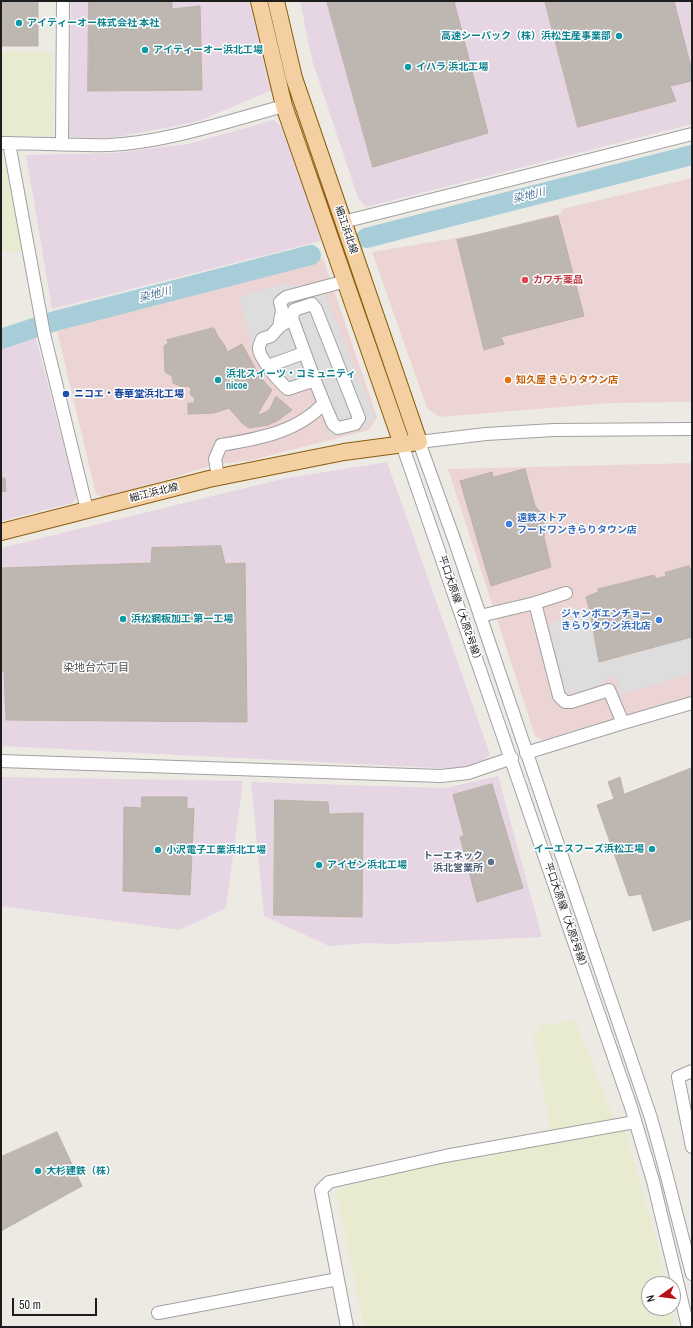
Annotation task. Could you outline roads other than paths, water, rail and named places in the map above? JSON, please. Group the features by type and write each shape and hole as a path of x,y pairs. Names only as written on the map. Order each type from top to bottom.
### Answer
{"main road":[{"name":"細江浜北線","path":"259,1 284,106 402,444"},
{"name":"細江浜北線","path":"1,532 218,477 344,452 419,442 294,78 276,1"}],"street":[{"path":"62,144 63,1"},
{"path":"87,510 44,334 5,143 109,145 149,140 188,132 284,106"},
{"path":"345,228 692,134"},
{"path":"279,327 282,310 280,302 286,297 346,281"},
{"path":"312,304 316,309 359,418 355,424 338,428 333,424 304,353 292,318 294,310 312,304"},
{"path":"292,318 279,327 271,336 262,339 259,348 260,354 283,386 288,389 306,382 315,382"},
{"path":"268,366 304,353"},
{"path":"218,477 215,459 222,446 272,435 295,426 309,417 324,404"},
{"path":"419,442 486,434 554,430 692,429"},
{"name":"平口大原線（大原2号線）","path":"419,442 480,616 650,1118 664,1165 692,1274"},
{"name":"平口大原線（大原2号線）","path":"402,444 512,758 635,1122 653,1181 688,1327"},
{"path":"480,616 535,603 566,593"},
{"path":"535,603 560,696 565,702 571,702 609,690 623,723"},
{"path":"526,753 692,703"},
{"path":"1,761 441,776 468,773 512,758"},
{"path":"692,1071 678,1077 692,1147"},
{"path":"347,1327 321,1190 329,1182 445,1156 635,1122"},
{"path":"158,1313 338,1279"}],"waterway":[{"name":"染地川","path":"366,238 692,155"},
{"name":"染地川","path":"1,339 55,321 311,255"}],"place":[{"name":"アイティーオー株式会社 本社","path":"19,23"},
{"name":"高速シーパック（株）浜松生産事業部","path":"619,36"},
{"name":"アイティーオー浜北工場","path":"145,50"},
{"name":"イハラ 浜北工場","path":"408,67"},
{"name":"カワチ薬品","path":"525,280"},
{"name":"浜北スイーツ・コミュニティ nicoe","path":"218,380"},
{"name":"知久屋 きらりタウン店","path":"508,380"},
{"name":"ニコエ・春華堂浜北工場","path":"66,394"},
{"name":"遠鉄ストア フードワンきらりタウン店","path":"509,524"},
{"name":"浜松鋼板加工 第一工場","path":"123,619"},
{"name":"ジャンボエンチョー きらりタウン浜北店","path":"659,620"},
{"name":"イーエスフーズ浜松工場","path":"652,849"},
{"name":"小沢電子工業浜北工場","path":"158,850"},
{"name":"トーエネック 浜北営業所","path":"491,862"},
{"name":"アイゼン浜北工場","path":"319,865"},
{"name":"大杉建鉄（株）","path":"38,1171"}],"district":[{"name":"染地台六丁目","path":"96,668"}]}
